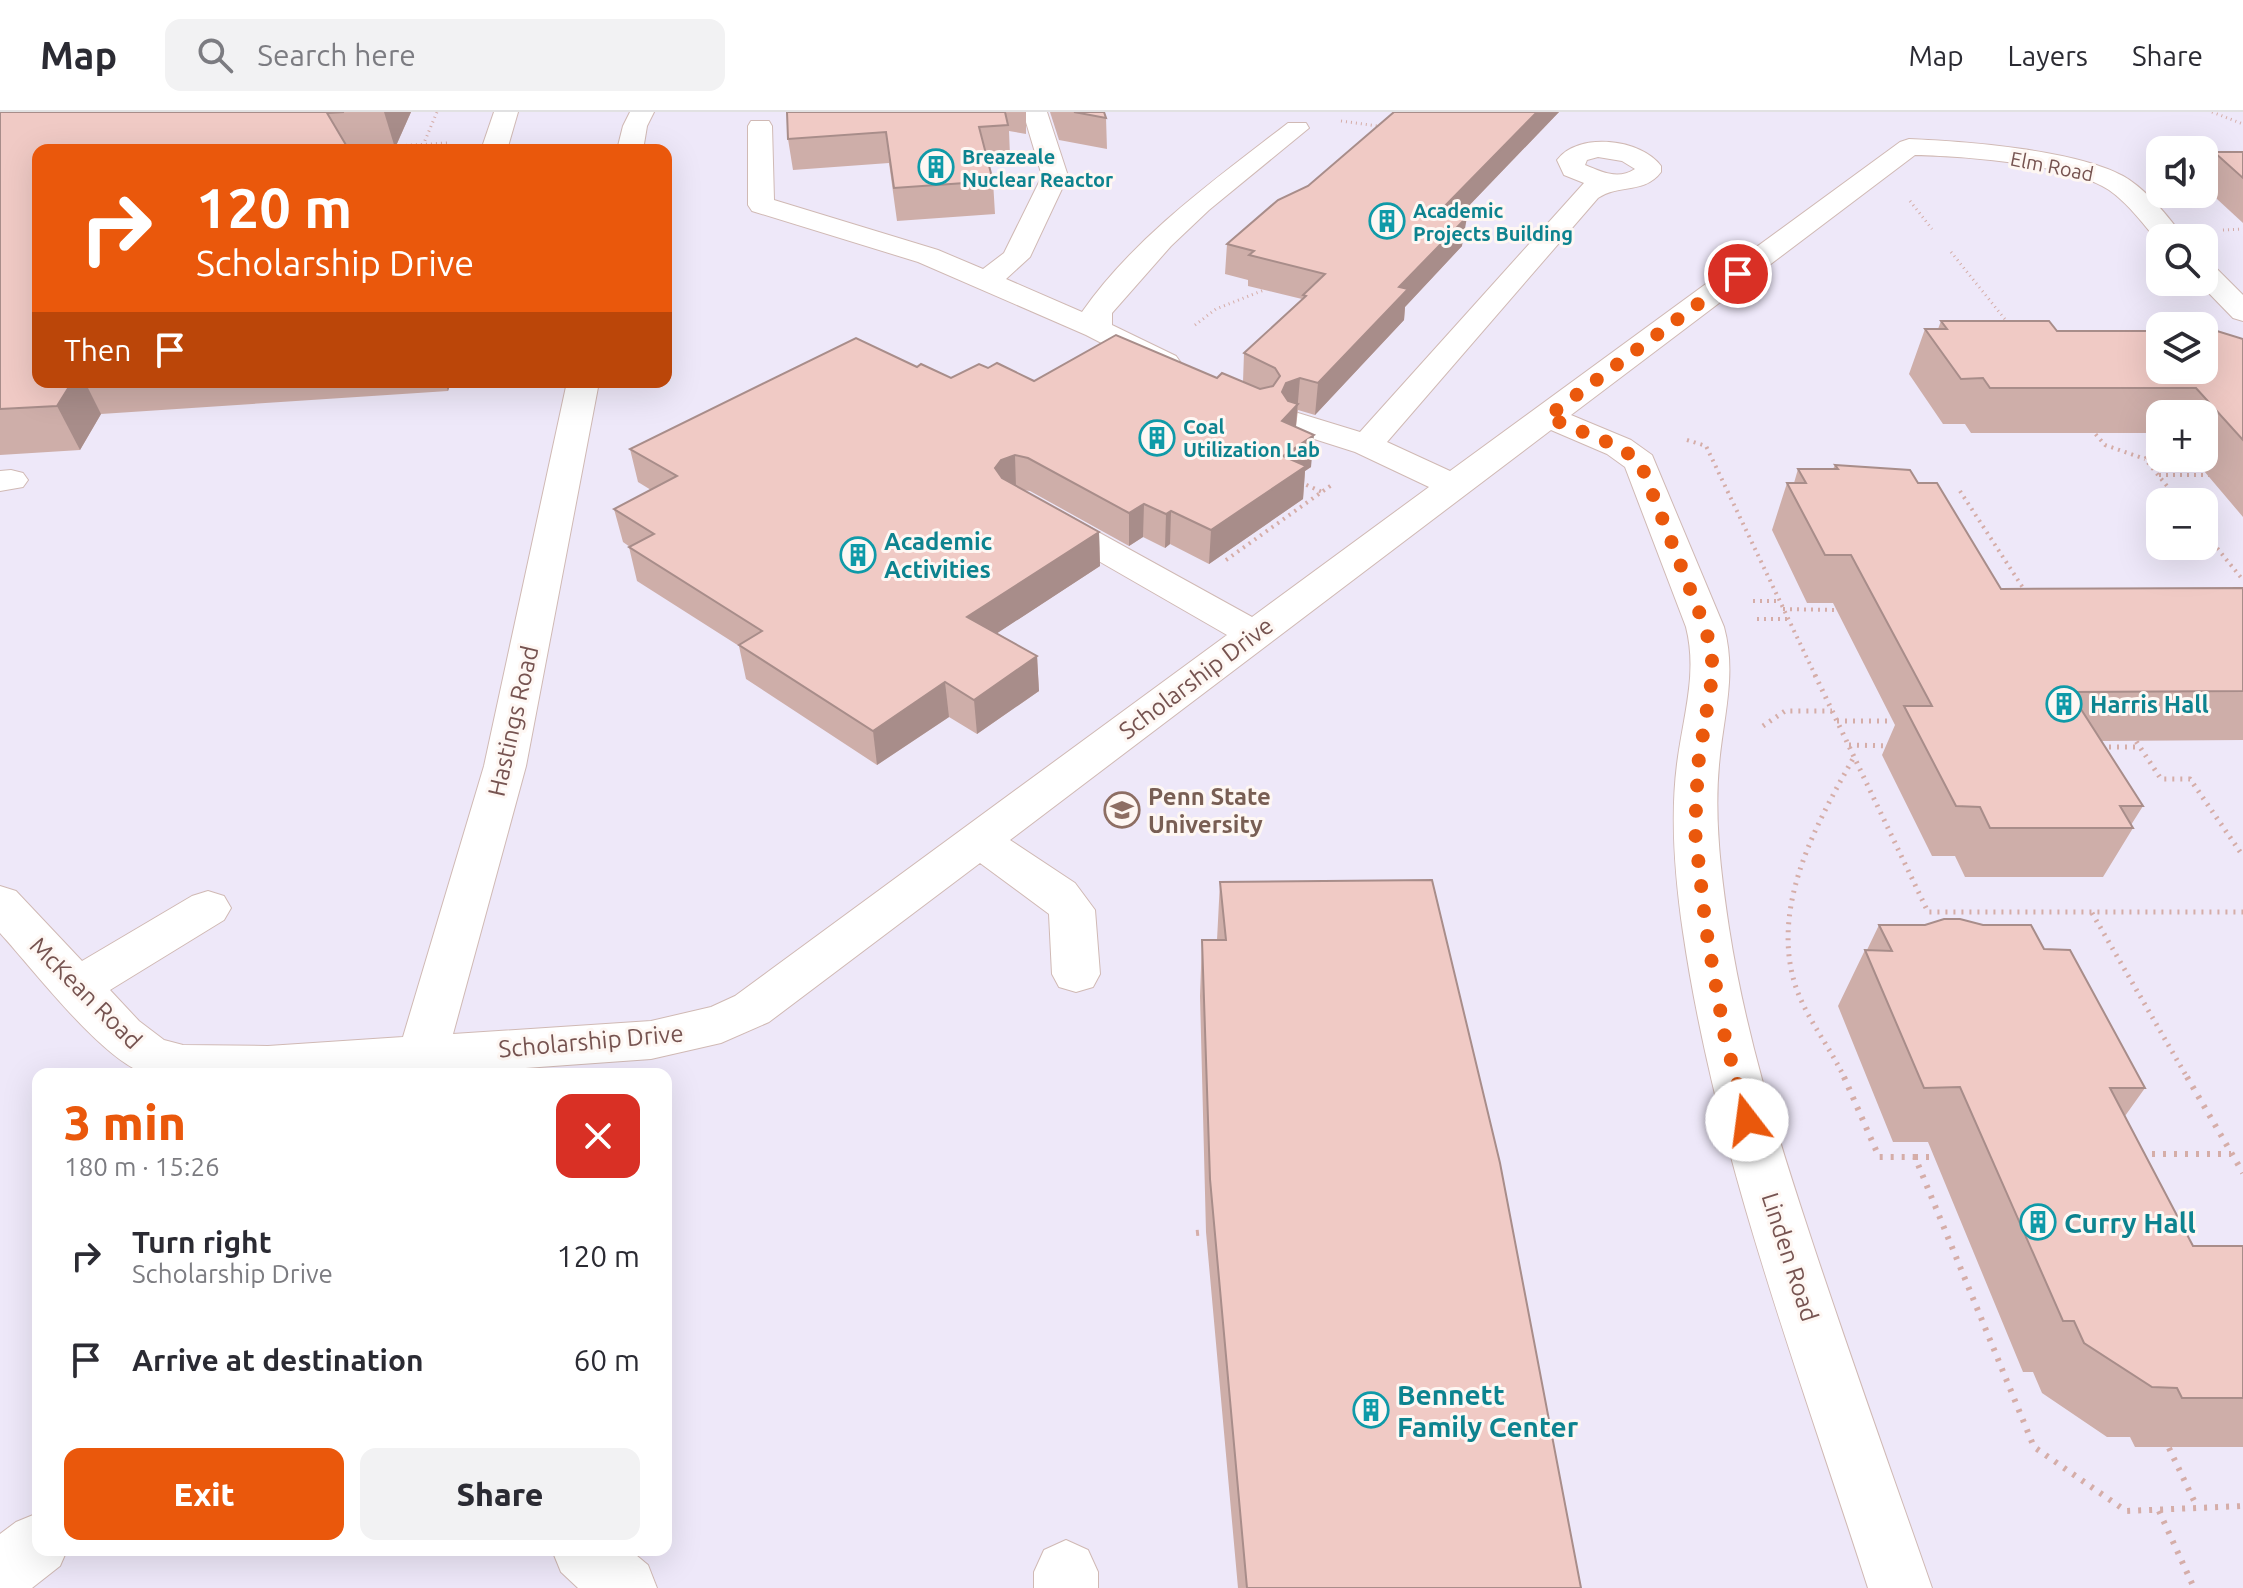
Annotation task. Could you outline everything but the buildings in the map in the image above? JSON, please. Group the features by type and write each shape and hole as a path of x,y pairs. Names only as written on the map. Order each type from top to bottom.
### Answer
{"street":[{"path":"496,144 506,112"},
{"path":"631,144 642,112"},
{"path":"986,281 1016,257 1055,176 1035,112"},
{"path":"760,126 761,205 928,256 1097,329 1191,376"},
{"path":"1097,329 1097,312 1161,240 1200,204 1297,128"},
{"name":"Elm Road","path":"1909,147 2005,157 2102,175 2117,183 2157,224"},
{"name":"Scholarship Drive","path":"419,1064 651,1040 721,1024 752,1009 1909,147"},
{"path":"1367,445 1602,181"},
{"path":"2218,286 2243,312"},
{"name":"Hastings Road","path":"419,1064 505,766 582,388"},
{"name":"Linden Road","path":"1547,417 1619,447 1640,462 1705,627 1712,653 1712,678 1698,765 1695,831 1706,929 1725,1038 1747,1120 1802,1295 1900,1588"},
{"path":"1298,423 1367,445 1454,486"},
{"path":"1017,501 1255,635"},
{"path":"978,840 1059,895 1072,910 1076,974"},
{"name":"McKean Road","path":"0,903 136,1047 162,1061 183,1065 268,1066 419,1064"},
{"path":"78,987 208,908"},
{"path":"0,1573 32,1549"},
{"path":"590,1556 625,1588"}],"path":[{"path":"424,144 437,112"},
{"path":"2212,112 2243,124"},
{"path":"1356,124 1391,128"},
{"path":"1907,198 1932,229"},
{"path":"1951,252 2014,331"},
{"path":"1153,357 1216,309 1264,290"},
{"path":"2086,422 2105,445 2145,459 2169,488"},
{"path":"1706,446 1928,912 2243,912"},
{"path":"2158,475 2216,475"},
{"path":"1293,486 1300,482 1322,492"},
{"path":"1223,562 1333,484"},
{"path":"1960,491 2028,596"},
{"path":"2218,549 2243,580"},
{"path":"1783,609 1836,610"},
{"path":"1748,723 1763,727 1770,716 1784,710 1832,711"},
{"path":"1837,721 1893,721"},
{"path":"2124,723 2161,779 2190,779 2243,856"},
{"path":"1849,745 1905,746"},
{"path":"2092,747 2140,747"},
{"path":"1854,757 1827,804 1806,851 1798,879 1791,907 1790,954 1794,982 1846,1081 1879,1157 1934,1157"},
{"path":"2091,912 2243,1173"},
{"path":"2128,1153 2232,1154"},
{"path":"1915,1157 2034,1447 2126,1511 2243,1506"},
{"path":"1196,1233 1206,1232"},
{"path":"2169,1448 2197,1507"},
{"path":"2159,1511 2194,1588"}],"shaded area":[{"name":"Penn State University","path":"0,112 2243,112 2243,1588 0,1588"}],"place":[{"name":"Breazeale Nuclear Reactor","path":"936,167"},
{"name":"Academic Projects Building","path":"1387,221"},
{"name":"Coal Utilization Lab","path":"1157,438"},
{"name":"Academic Activities","path":"858,555"},
{"name":"Harris Hall","path":"2064,704"},
{"name":"Penn State University","path":"1122,810"},
{"name":"Curry Hall","path":"2038,1222"},
{"name":"Bennett Family Center","path":"1371,1410"}],"route":[{"path":"1738,274 1547,417 1619,447 1640,462 1705,627 1712,653 1712,678 1698,765 1695,831 1706,929 1725,1038 1747,1120"}]}
